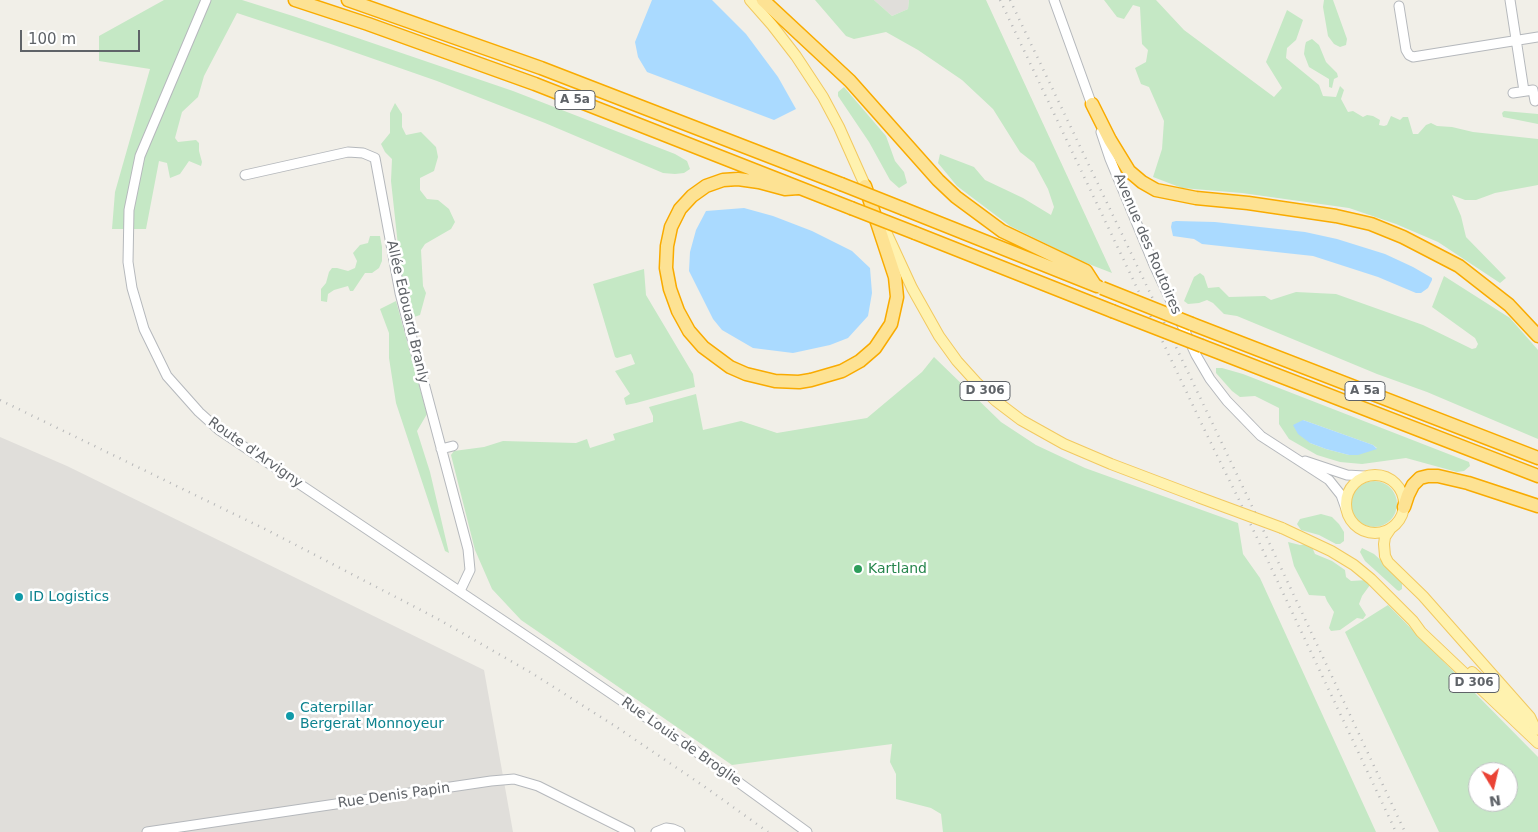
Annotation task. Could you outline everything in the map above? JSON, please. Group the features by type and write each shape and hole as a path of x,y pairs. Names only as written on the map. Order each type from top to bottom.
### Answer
{"highway":[{"name":"A 5a","path":"295,0 536,84 1112,311 1538,476"},
{"name":"A 5a","path":"348,0 541,68 1538,458"},
{"path":"763,0 850,81 938,180 956,197 1002,230 1086,271 1099,286"},
{"path":"1092,104 1110,140 1130,171 1142,182 1156,190 1196,198 1336,216 1371,224 1403,237 1459,266 1509,305 1538,336"},
{"path":"798,188 784,190 759,182 738,179 723,180 706,186 692,196 680,209 671,227 667,246 666,268 670,289 678,311 689,331 703,347 730,367 746,374 775,381 811,380 842,371 860,361 875,348 891,324 897,302 896,282 865,186"},
{"path":"1404,507 1413,485 1420,478 1428,476 1468,482 1538,506"}],"main road":[{"name":"D 306","path":"750,0 791,48 823,97 839,127 924,311 947,349 976,382 1008,411 1049,437 1080,452 1282,528 1324,547 1354,565 1371,579 1428,638 1538,743"},
{"path":"1376,474 1395,482 1401,490 1404,507 1398,522 1391,528 1382,533 1371,533 1362,530 1348,516 1345,498 1355,481 1364,476 1376,474"},
{"path":"1391,528 1385,536 1384,544 1385,556 1388,562 1422,596 1530,717 1537,731"},
{"name":"D 306","path":"1413,621 1425,628 1537,731"}],"street":[{"name":"Route d'Arvigny","path":"206,0 140,156 129,210 128,262 138,311 144,330 167,376 219,430 553,654"},
{"name":"Avenue des Routoires","path":"1054,0 1110,158 1154,265 1196,355 1210,379 1243,419 1261,436 1329,480 1341,496 1346,509"},
{"path":"1510,0 1524,91"},
{"path":"1398,6 1406,50 1413,57 1538,37"},
{"path":"1513,93 1533,90 1535,101"},
{"name":"Allée Edouard Branly","path":"245,175 348,152 363,153 375,158 400,293 468,549 470,570 460,591"},
{"path":"441,449 453,446"},
{"name":"Avenue des Routoires","path":"1290,456 1347,475 1364,476"},
{"name":"Rue Louis de Broglie","path":"553,654 807,832"},
{"name":"Rue Denis Papin","path":"147,832 514,779 538,786 630,832"},
{"path":"656,832 666,828 680,832"}],"shaded area":[{"path":"874,0 909,0 908,9 892,16"},
{"path":"0,437 67,466 484,670 513,832 0,832"}],"green space":[{"path":"164,0 242,0 296,17 513,91 675,154 687,161 690,169 684,173 663,173 545,123 437,81 237,13 204,76 198,97 182,112 175,138 178,142 196,140 199,143 201,166 189,161 180,174 170,178 167,163 159,161 146,229 112,229 115,192 150,69 99,61 99,36"},
{"path":"815,0 874,0 892,16 908,9 909,0 986,0 1112,273 1081,261 1010,226 957,186 938,163 940,154 974,167 985,180 1023,198 1051,215 1054,207 1048,189 1034,163 1020,152 993,109 962,80 918,50 886,32 854,39 846,36"},
{"path":"1104,0 1156,0 1184,30 1274,97 1282,88 1266,62 1287,10 1303,20 1296,40 1287,48 1286,58 1319,85 1323,96 1336,97 1340,86 1344,90 1341,99 1348,112 1353,111 1363,117 1367,115 1373,116 1380,120 1379,125 1384,126 1387,125 1391,116 1400,120 1403,117 1408,117 1413,134 1418,134 1426,125 1431,123 1437,126 1473,132 1538,139 1538,185 1495,193 1476,200 1465,200 1452,195 1461,216 1466,237 1506,278 1500,283 1438,242 1396,224 1349,208 1242,193 1182,188 1153,177 1162,149 1164,121 1149,87 1141,84 1135,68 1146,62 1148,50 1142,44 1140,7 1133,5 1124,19 1117,17"},
{"path":"1324,0 1333,0 1347,39 1346,45 1340,47 1334,44 1328,36 1323,7"},
{"path":"1312,39 1319,45 1326,62 1337,73 1338,77 1334,79 1332,88 1329,87 1329,79 1309,67 1304,54 1306,42"},
{"path":"844,87 886,136 895,161 904,172 907,183 899,188 890,180 869,142 838,96 838,92"},
{"path":"395,103 402,114 402,127 406,135 421,132 436,147 438,157 434,171 420,178 420,190 427,199 438,200 449,209 455,222 451,229 425,244 421,250 423,286 426,293 420,315 414,317 405,297 401,273 391,181 392,159 385,152 381,144 390,133 390,113"},
{"path":"1504,111 1538,114 1538,124 1503,117 1502,113"},
{"path":"370,236 380,236 382,261 379,268 372,273 365,273 353,291 350,291 348,286 334,290 328,294 327,302 321,301 321,289 326,283 332,268 348,271 355,268 357,261 353,253 360,245 368,243"},
{"path":"644,269 646,295 693,374 695,387 626,405 624,398 630,394 615,371 635,364 631,354 615,357 593,284"},
{"path":"1200,273 1204,276 1208,288 1219,287 1229,297 1265,296 1271,300 1296,292 1336,294 1423,325 1472,349 1476,348 1478,344 1475,338 1432,307 1444,276 1510,318 1538,350 1538,439 1427,392 1377,374 1237,316 1224,314 1207,300 1188,304 1184,301 1194,277"},
{"path":"396,301 427,414 417,431 430,472 449,553 445,551 396,403 389,358 389,333 380,309"},
{"name":"Kartland","path":"934,357 1001,422 1036,445 1085,468 1238,523 1243,554 1260,578 1376,832 943,832 941,814 931,808 896,799 896,774 890,762 892,744 732,765 521,620 492,589 475,550 451,455 454,451 484,447 503,441 576,443 587,439 590,448 615,440 613,434 653,422 653,416 649,407 696,394 703,430 741,421 777,433 867,418 922,372"},
{"path":"1216,368 1222,368 1243,374 1469,462 1470,466 1464,471 1457,472 1406,458 1362,464 1340,462 1317,455 1289,439 1279,424 1279,408 1255,396 1240,397 1216,373","holes":["1303,420 1377,448 1349,455 1326,449 1310,443"]},
{"path":"1379,481 1383,482 1393,491 1396,495 1396,513 1387,523 1379,527 1369,527 1361,523 1352,513 1351,499 1355,491 1365,482"},
{"path":"1321,514 1332,517 1339,524 1344,532 1344,541 1340,544 1301,530 1297,524 1300,519"},
{"path":"1288,542 1300,545 1308,544 1312,547 1315,554 1332,561 1345,570 1346,577 1351,581 1367,580 1370,585 1359,604 1366,615 1363,619 1357,618 1340,630 1331,631 1329,628 1334,612 1325,596 1309,595 1294,566"},
{"path":"1362,548 1374,554 1396,574 1402,582 1402,589 1397,590 1365,561 1360,552"},
{"path":"1388,605 1538,757 1538,832 1439,832 1345,632"}],"water":[{"path":"652,0 712,0 746,34 778,77 796,109 774,120 647,72 638,57 635,42"},
{"path":"744,208 773,216 812,231 852,251 870,268 872,293 868,316 848,338 830,345 793,353 753,348 722,330 713,319 689,271 690,252 696,230 706,211"},
{"path":"1172,222 1215,222 1305,232 1337,239 1385,254 1413,267 1432,278 1432,280 1428,288 1421,293 1416,293 1378,277 1313,256 1202,244 1194,239 1173,236"},
{"path":"1303,420 1373,445 1377,449 1358,455 1349,455 1310,443 1298,434 1293,425"}],"railway":[{"path":"1000,0 1396,832"},
{"path":"1010,0 1251,504 1405,832"},
{"path":"0,400 269,531 438,619 530,672 615,726 768,832"}],"place":[{"name":"Kartland","path":"858,569"},
{"name":"ID Logistics","path":"19,597"},
{"name":"Caterpillar Bergerat Monnoyeur","path":"290,716"}]}
